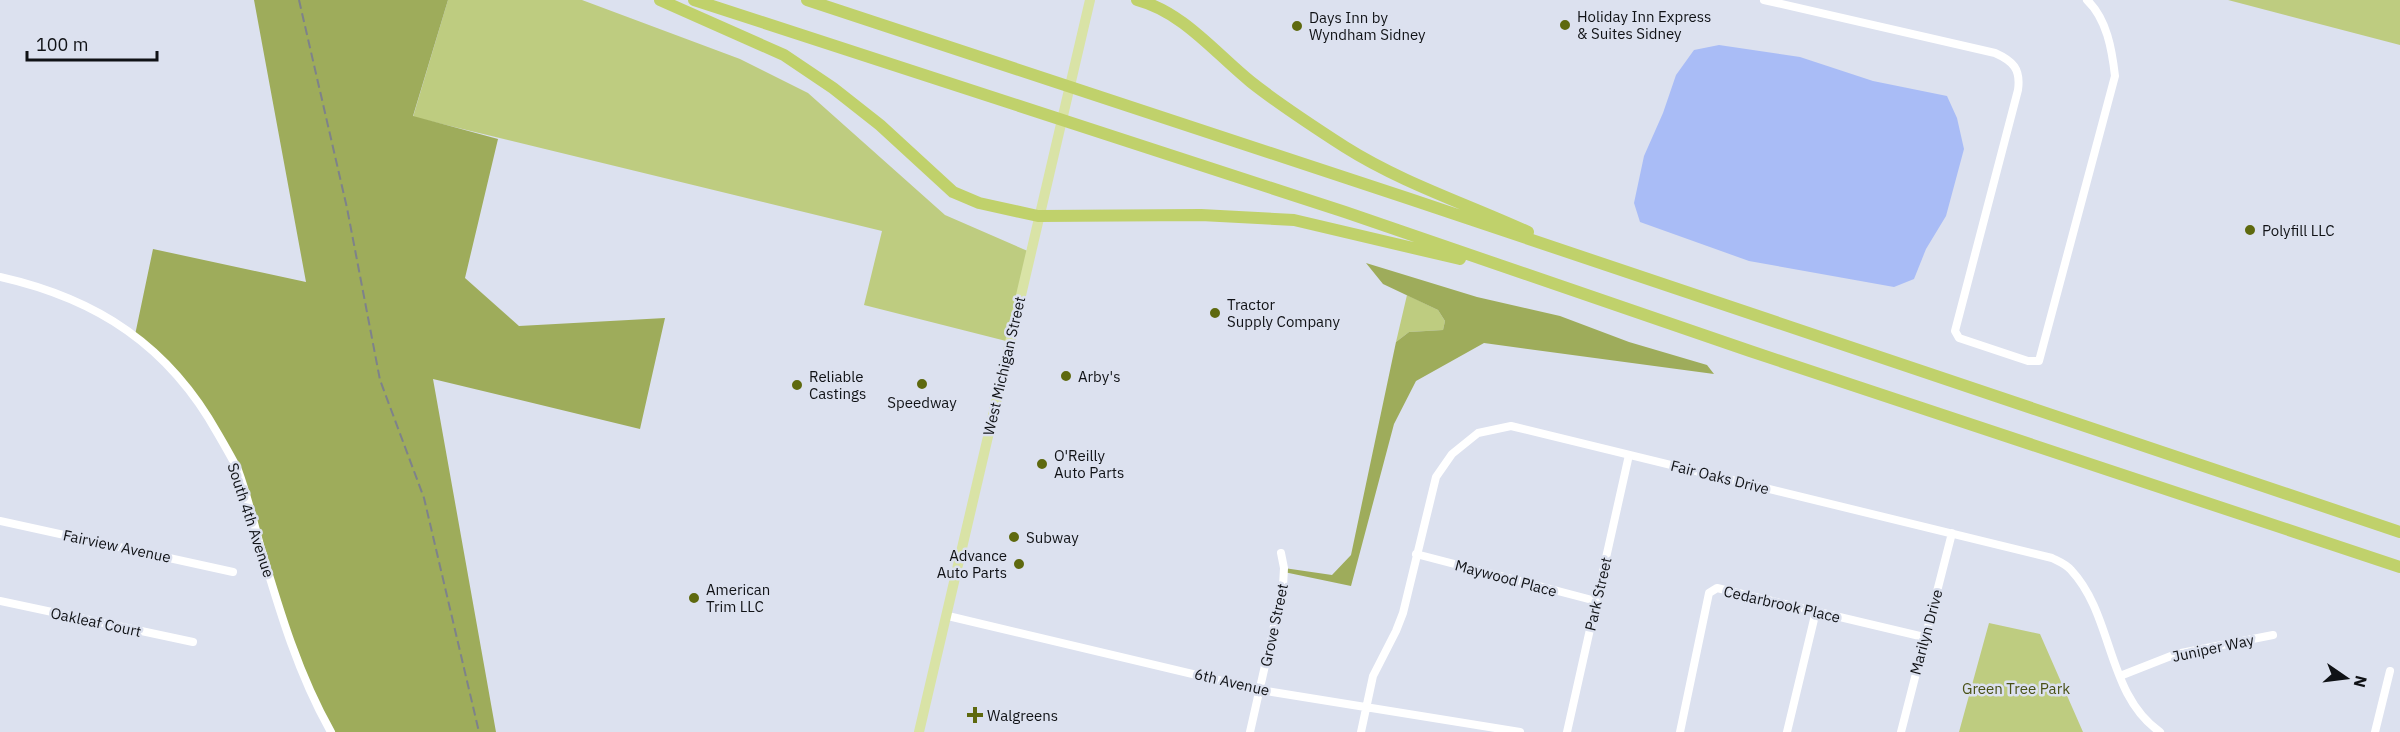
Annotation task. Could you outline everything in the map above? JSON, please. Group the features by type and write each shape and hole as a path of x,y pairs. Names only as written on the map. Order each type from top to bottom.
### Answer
{"highway":[{"path":"660,0 784,54 880,124 953,192 979,203 1038,216 1201,215 1294,220 1530,276"},
{"path":"693,0 1345,212 1761,355 2400,567"},
{"path":"807,0 2400,532"},
{"path":"1137,0 1150,3 1179,19 1252,82 1346,148 1406,180 1489,213 1584,258"}],"main road":[{"name":"West Michigan Street","path":"919,732 948,616 1038,216 1090,0"}],"street":[{"path":"1764,0 1995,53 2009,59 2017,67 2020,79 2018,90 1955,331 1959,338 2028,361 2039,361 2115,76 2113,54 2102,20 2087,0"},
{"name":"South 4th Avenue","path":"0,277 52,292 82,304 146,342 178,375 202,406 238,471 270,579 306,686 331,732"},
{"name":"Fair Oaks Drive","path":"1366,708 1373,676 1403,613 1436,477 1452,454 1478,433 1511,426 2052,558 2070,568 2089,596 2132,705 2148,723 2160,732"},
{"name":"Park Street","path":"1567,732 1629,455"},
{"name":"Fairview Avenue","path":"0,521 233,572"},
{"name":"Marilyn Drive","path":"1901,732 1952,533"},
{"name":"Grove Street","path":"1250,732 1283,586 1284,567 1281,553"},
{"name":"Maywood Place","path":"1416,554 1596,601"},
{"name":"Cedarbrook Place","path":"1680,732 1709,593 1718,588 1924,637"},
{"name":"Oakleaf Court","path":"0,601 192,642"},
{"path":"1787,732 1816,611"},
{"name":"6th Avenue","path":"948,616 1260,690 1520,732"},
{"name":"Juniper Way","path":"2120,676 2176,654 2273,635"},
{"path":"2375,732 2390,671"},
{"path":"1361,732 1366,708"}],"green space":[{"path":"254,0 448,0 413,116 498,139 465,278 519,326 665,318 640,429 433,379 496,732 331,732 306,686 238,471 202,406 135,335 153,249 306,282"},
{"path":"448,0 582,0 740,59 808,93 945,215 1030,252 1010,342 864,305 882,231 413,117"},
{"path":"2228,0 2400,0 2400,45"},
{"path":"1366,263 1477,297 1560,316 1629,342 1707,365 1714,374 1484,343 1416,381 1394,424 1351,586 1284,572 1284,568 1332,575 1351,555 1396,342 1409,332 1443,330 1445,321 1438,310 1383,284"},
{"path":"1407,295 1438,310 1445,321 1443,330 1409,332 1396,342"},
{"name":"Green Tree Park","path":"1989,623 2040,634 2083,732 1959,732"}],"water":[{"path":"1719,45 1800,57 1873,81 1947,96 1957,118 1964,149 1946,216 1926,249 1914,279 1894,287 1749,261 1640,222 1634,203 1644,156 1663,113 1676,75 1694,50"}],"railway":[{"path":"299,0 347,208 380,380 424,498 479,732"}],"place":[{"name":"Holiday Inn Express & Suites Sidney","path":"1565,25"},
{"name":"Days Inn by Wyndham Sidney","path":"1297,26"},
{"name":"Polyfill LLC","path":"2250,230"},
{"name":"Tractor Supply Company","path":"1215,313"},
{"name":"Arby's","path":"1066,376"},
{"name":"Speedway","path":"922,384"},
{"name":"Reliable Castings","path":"797,385"},
{"name":"O'Reilly Auto Parts","path":"1042,464"},
{"name":"Subway","path":"1014,537"},
{"name":"Advance Auto Parts","path":"1019,564"},
{"name":"American Trim LLC","path":"694,598"},
{"name":"Walgreens","path":"975,715"}]}
